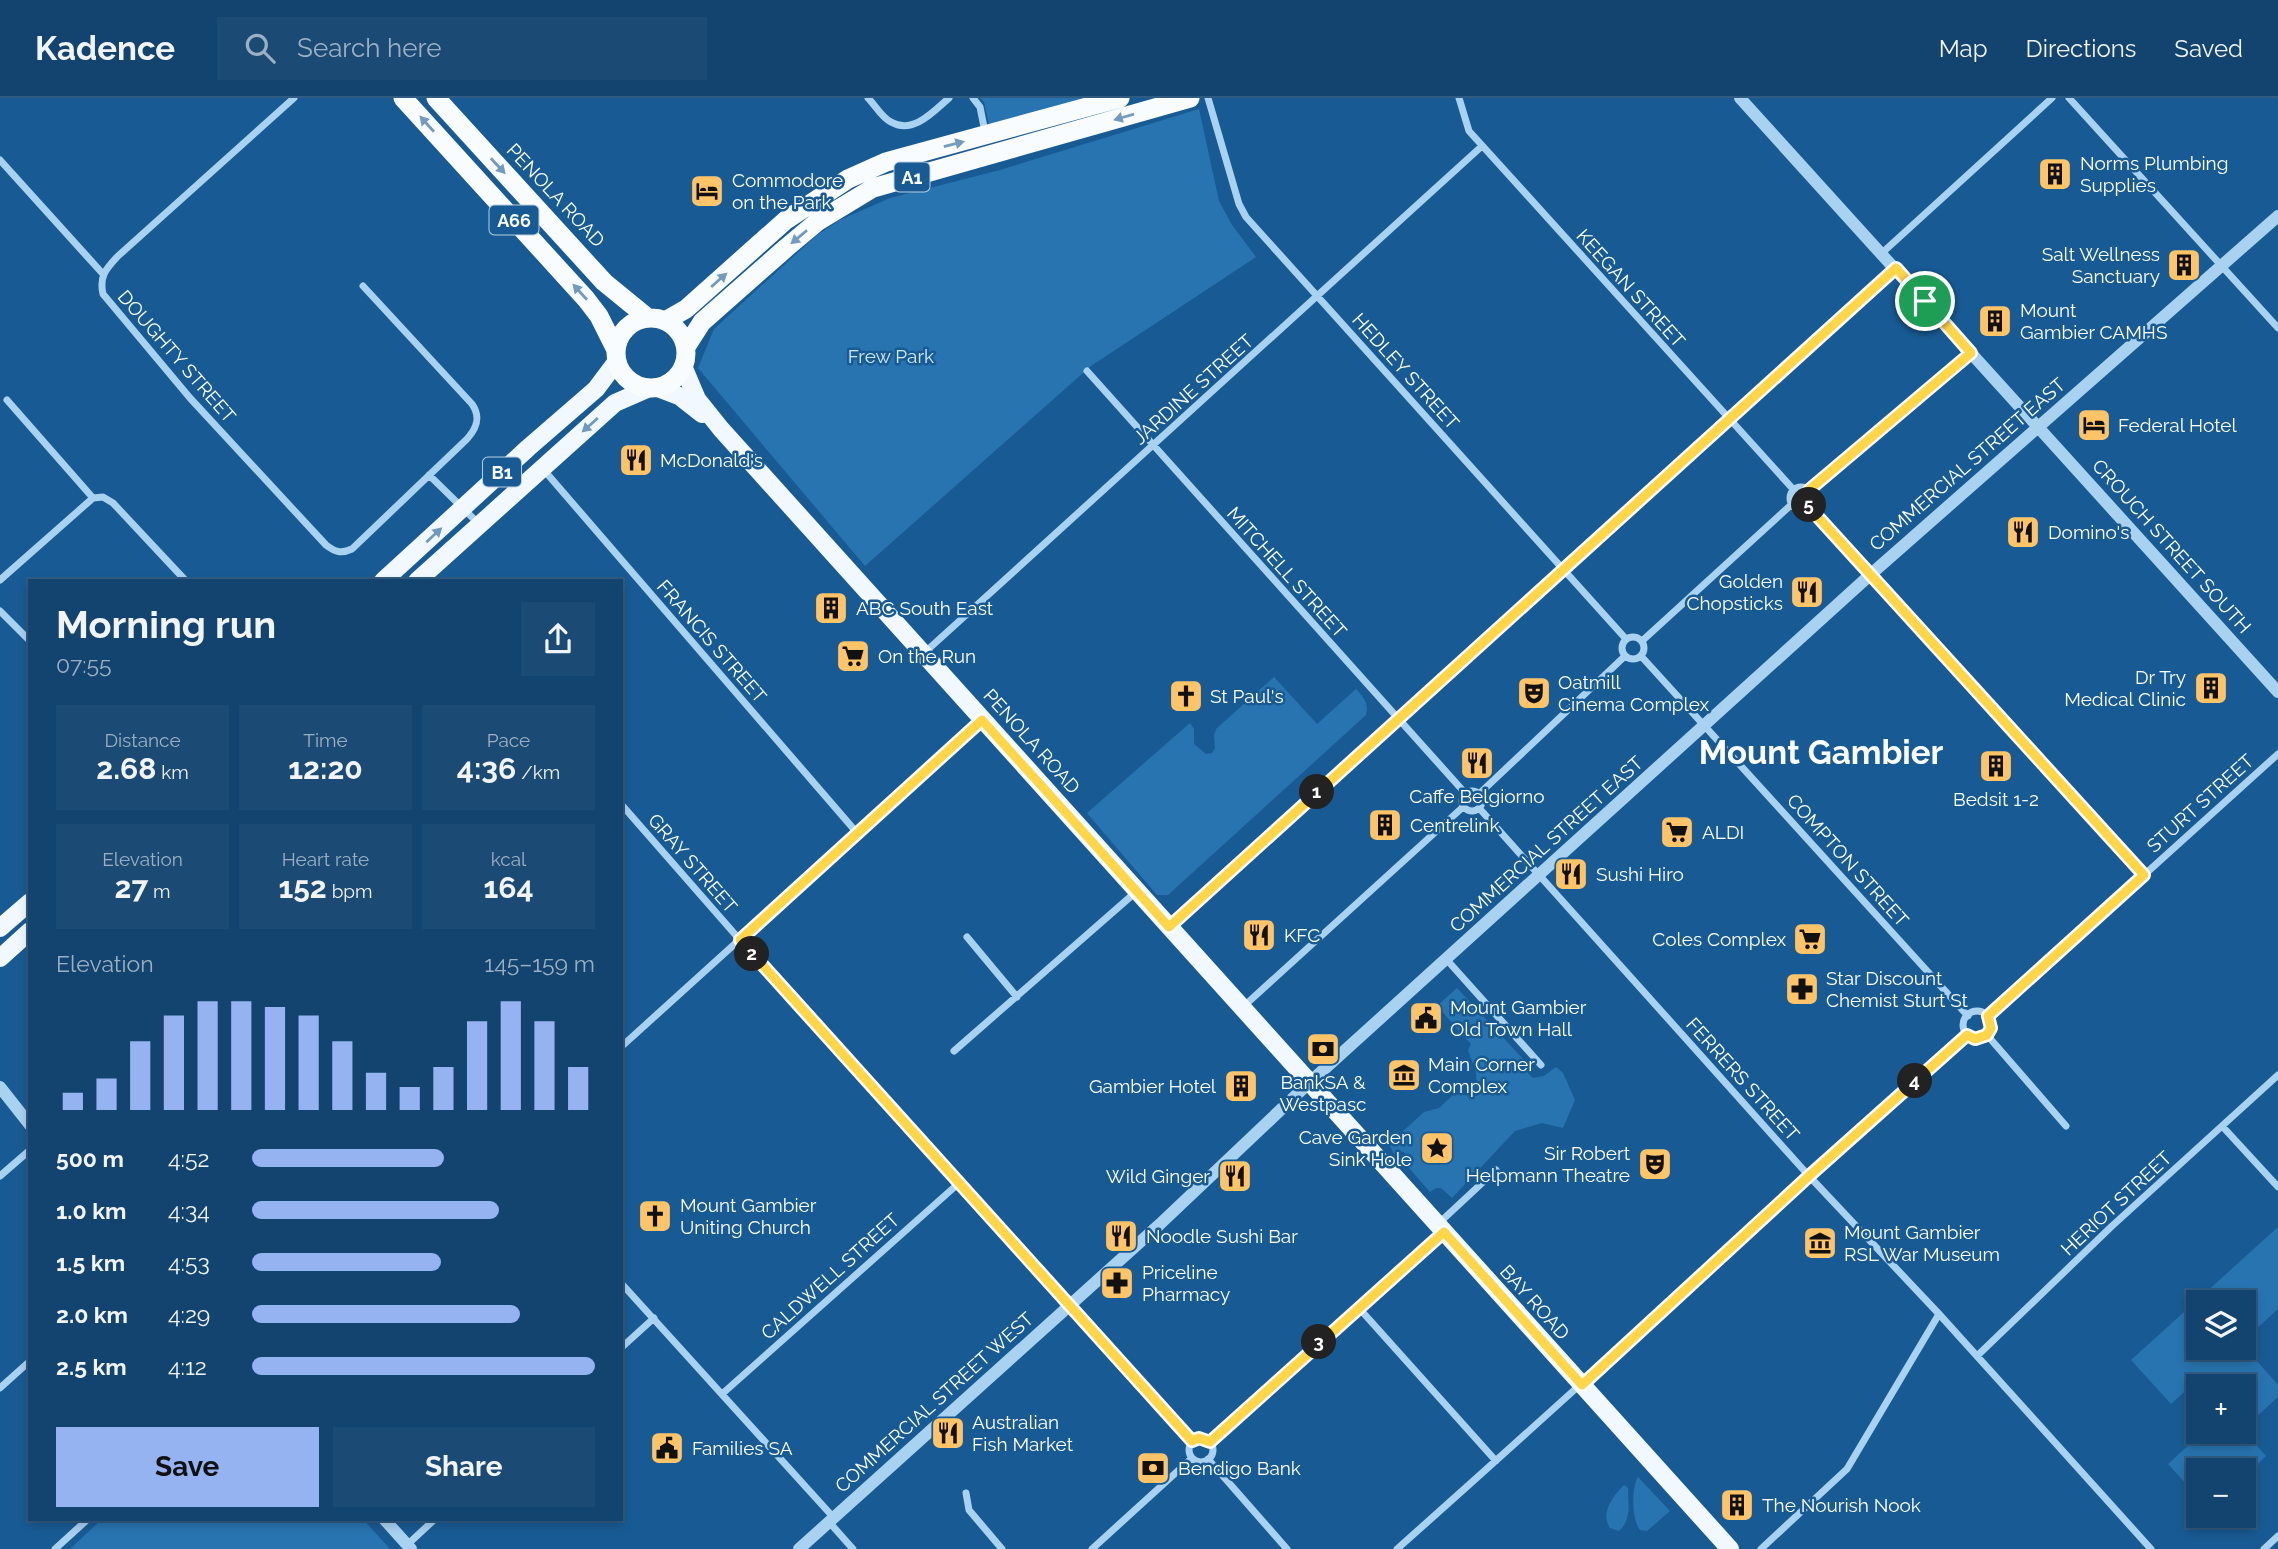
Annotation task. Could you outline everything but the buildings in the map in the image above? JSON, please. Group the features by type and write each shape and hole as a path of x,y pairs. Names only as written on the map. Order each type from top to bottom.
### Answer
{"highway":[{"name":"A66","path":"403,98 586,299 603,322 617,356"},
{"name":"PENOLA ROAD","path":"436,98 604,282 656,320"},
{"name":"A1","path":"652,388 676,378 702,322 817,222 873,188 1084,118 1120,98"},
{"name":"A1","path":"617,356 622,333 629,326 686,309 786,220 848,179 886,162 986,136 1189,98"},
{"path":"886,162 892,183"},
{"path":"656,320 676,329 684,356"},
{"path":"617,356 626,379 636,385 652,388"}],"main road":[{"name":"B1","path":"385,579 596,389 617,356"},
{"name":"PENOLA ROAD","path":"684,356 697,399 721,429 1310,1082"},
{"name":"B1","path":"422,579 479,524 615,403 652,388"},
{"name":"PENOLA ROAD","path":"652,388 679,396 721,429"},
{"path":"0,928 28,904"},
{"path":"0,958 28,933"},
{"name":"BAY ROAD","path":"1310,1082 1730,1549"}],"street":[{"name":"DOUGHTY STREET","path":"294,98 118,257 103,274 100,283 103,294 190,398 334,551 344,553 352,549 429,475"},
{"path":"868,98 892,123 904,125 923,120 948,98"},
{"path":"973,98 981,107 986,136"},
{"name":"HEDLEY STREET","path":"1208,98 1246,217 1626,639"},
{"name":"KEEGAN STREET","path":"1459,98 1469,131 1793,489"},
{"name":"CROUCH STREET SOUTH","path":"1740,98 2278,692"},
{"path":"1882,253 2052,98"},
{"path":"2069,98 2278,328"},
{"name":"JARDINE STREET","path":"923,654 1482,146"},
{"path":"0,160 103,274"},
{"name":"COMMERCIAL STREET EAST","path":"1310,1082 1870,575 2278,216"},
{"path":"1169,927 1896,268"},
{"path":"363,286 468,399 478,414 472,433 429,475 479,524"},
{"path":"1809,490 1971,353"},
{"name":"MITCHELL STREET","path":"1087,371 1465,793"},
{"path":"6,400 93,498"},
{"name":"FRANCIS STREET","path":"542,468 858,834"},
{"path":"1802,486 1809,490 1812,500 1808,506 1798,508 1792,504 1790,498 1793,489 1802,486"},
{"path":"0,580 93,498 103,497 113,503 184,579"},
{"path":"1642,641 1792,504"},
{"path":"1808,506 2144,875"},
{"path":"0,611 28,639"},
{"path":"1633,636 1642,641 1644,650 1641,656 1631,659 1625,656 1622,645 1626,639 1633,636"},
{"path":"1479,794 1625,656"},
{"path":"1641,656 1706,725"},
{"path":"623,1045 982,720"},
{"name":"COMPTON STREET","path":"1706,725 1968,1016"},
{"name":"STURT STREET","path":"1988,1016 2278,754"},
{"path":"1474,791 1479,794 1482,800 1479,808 1469,811 1463,807 1465,793 1474,791"},
{"name":"GRAY STREET","path":"623,806 740,940 1192,1441"},
{"path":"1242,1008 1463,807"},
{"path":"1479,808 1540,875"},
{"name":"FERRERS STREET","path":"1540,875 1809,1176 1939,1314 2151,1549"},
{"path":"954,1052 1137,891"},
{"path":"967,937 1017,997"},
{"path":"1447,960 1541,1065"},
{"path":"1976,1012 1988,1016 1991,1028 1987,1035 1975,1039 1967,1035 1964,1027 1968,1016 1976,1012"},
{"path":"1397,1549 1967,1035"},
{"path":"1987,1035 2066,1126"},
{"name":"HERIOT STREET","path":"1977,1356 2112,1226 2278,1075"},
{"name":"COMMERCIAL STREET WEST","path":"800,1549 1159,1225 1310,1082"},
{"path":"0,1087 28,1122"},
{"path":"2223,1127 2278,1187"},
{"path":"0,1176 28,1152"},
{"path":"1210,1442 1359,1307 1441,1228 1496,1170"},
{"name":"CALDWELL STREET","path":"722,1394 959,1183"},
{"path":"623,1285 832,1520 853,1549"},
{"path":"1359,1307 1496,1461"},
{"path":"1761,1549 1847,1469 1939,1314"},
{"path":"623,1346 654,1318"},
{"path":"0,1388 28,1363"},
{"path":"1199,1438 1210,1442 1213,1449 1208,1459 1201,1462 1192,1458 1189,1451 1192,1441 1199,1438"},
{"path":"1092,1549 1192,1458"},
{"path":"1208,1459 1287,1549"},
{"path":"966,1493 969,1510 1002,1549"},
{"path":"55,1549 86,1521"},
{"path":"386,1521 409,1547 433,1521"},
{"path":"2264,1549 2278,1536"}],"green space":[{"path":"980,98 1096,98 990,129 984,102"},
{"name":"Frew Park","path":"1199,109 1219,201 1232,225 1256,257 1091,366 865,566 698,368 714,329 817,235 840,220 890,198 1000,170"},
{"path":"1274,677 1317,724 1356,689 1365,701 1366,715 1168,895 1157,895 1087,813 1190,723 1194,729 1194,744 1206,754 1212,753 1215,748 1216,729"},
{"path":"1457,988 1524,1060 1528,1073 1533,1078 1544,1076 1556,1067 1563,1073 1575,1100 1563,1128 1542,1123 1515,1131 1452,1198 1441,1188 1430,1192 1402,1160 1406,1157 1404,1152 1394,1154 1389,1144 1424,1112 1439,1108 1454,1094 1477,1096 1476,1072 1468,1050 1471,1044 1437,1006"},
{"path":"2278,1227 2278,1309 2256,1329 2256,1290 2208,1290"},
{"path":"2186,1310 2186,1360 2256,1360 2278,1385 2278,1397 2256,1417 2256,1374 2186,1374 2186,1390 2171,1404 2131,1360"},
{"path":"2190,1444 2255,1444 2266,1456 2256,1466 2256,1458 2186,1458 2186,1484 2168,1464"},
{"path":"1638,1477 1670,1511 1647,1531 1640,1530 1634,1512 1633,1496"},
{"path":"1624,1485 1628,1488 1628,1511 1626,1521 1619,1531 1610,1528 1606,1516 1612,1499"},
{"path":"100,1521 365,1521 390,1549 70,1549"}],"place":[{"name":"Norms Plumbing Supplies","path":"2055,174"},
{"name":"Commodore on the Park","path":"707,191"},
{"name":"Salt Wellness Sanctuary","path":"2184,265"},
{"name":"Mount Gambier CAMHS","path":"1995,321"},
{"name":"Federal Hotel","path":"2094,425"},
{"name":"McDonald's","path":"636,460"},
{"name":"Domino's","path":"2023,532"},
{"name":"Golden Chopsticks","path":"1807,592"},
{"name":"ABC South East","path":"831,608"},
{"name":"On the Run","path":"853,656"},
{"name":"Dr Try Medical Clinic","path":"2211,688"},
{"name":"Oatmill Cinema Complex","path":"1534,693"},
{"name":"St Paul's","path":"1186,696"},
{"name":"Caffe Belgiorno","path":"1477,763"},
{"name":"Bedsit 1-2","path":"1996,766"},
{"name":"Centrelink","path":"1385,825"},
{"name":"ALDI","path":"1677,832"},
{"name":"Sushi Hiro","path":"1571,874"},
{"name":"KFC","path":"1259,935"},
{"name":"Coles Complex","path":"1810,939"},
{"name":"Star Discount Chemist Sturt St","path":"1802,989"},
{"name":"Mount Gambier Old Town Hall","path":"1426,1018"},
{"name":"BankSA & Westpasc","path":"1323,1049"},
{"name":"Main Corner Complex","path":"1404,1075"},
{"name":"Gambier Hotel","path":"1241,1086"},
{"name":"Cave Garden Sink Hole","path":"1437,1148"},
{"name":"Sir Robert Helpmann Theatre","path":"1655,1164"},
{"name":"Wild Ginger","path":"1235,1176"},
{"name":"Mount Gambier Uniting Church","path":"655,1216"},
{"name":"Noodle Sushi Bar","path":"1121,1236"},
{"name":"Mount Gambier RSL War Museum","path":"1820,1243"},
{"name":"Priceline Pharmacy","path":"1117,1283"},
{"name":"Australian Fish Market","path":"948,1433"},
{"name":"Families SA","path":"667,1448"},
{"name":"Bendigo Bank","path":"1153,1468"},
{"name":"The Nourish Nook","path":"1737,1505"}],"district":[{"name":"Mount Gambier","path":"1821,752"}],"route":[{"path":"1896,268 1925,301 1971,353 1809,490 1812,500 1808,506 2144,875 1988,1016 1991,1028 1987,1035 1975,1039 1967,1035 1582,1385 1444,1232 1210,1442 1203,1438 1192,1441 740,940 982,720 1169,927 1896,268"}]}
